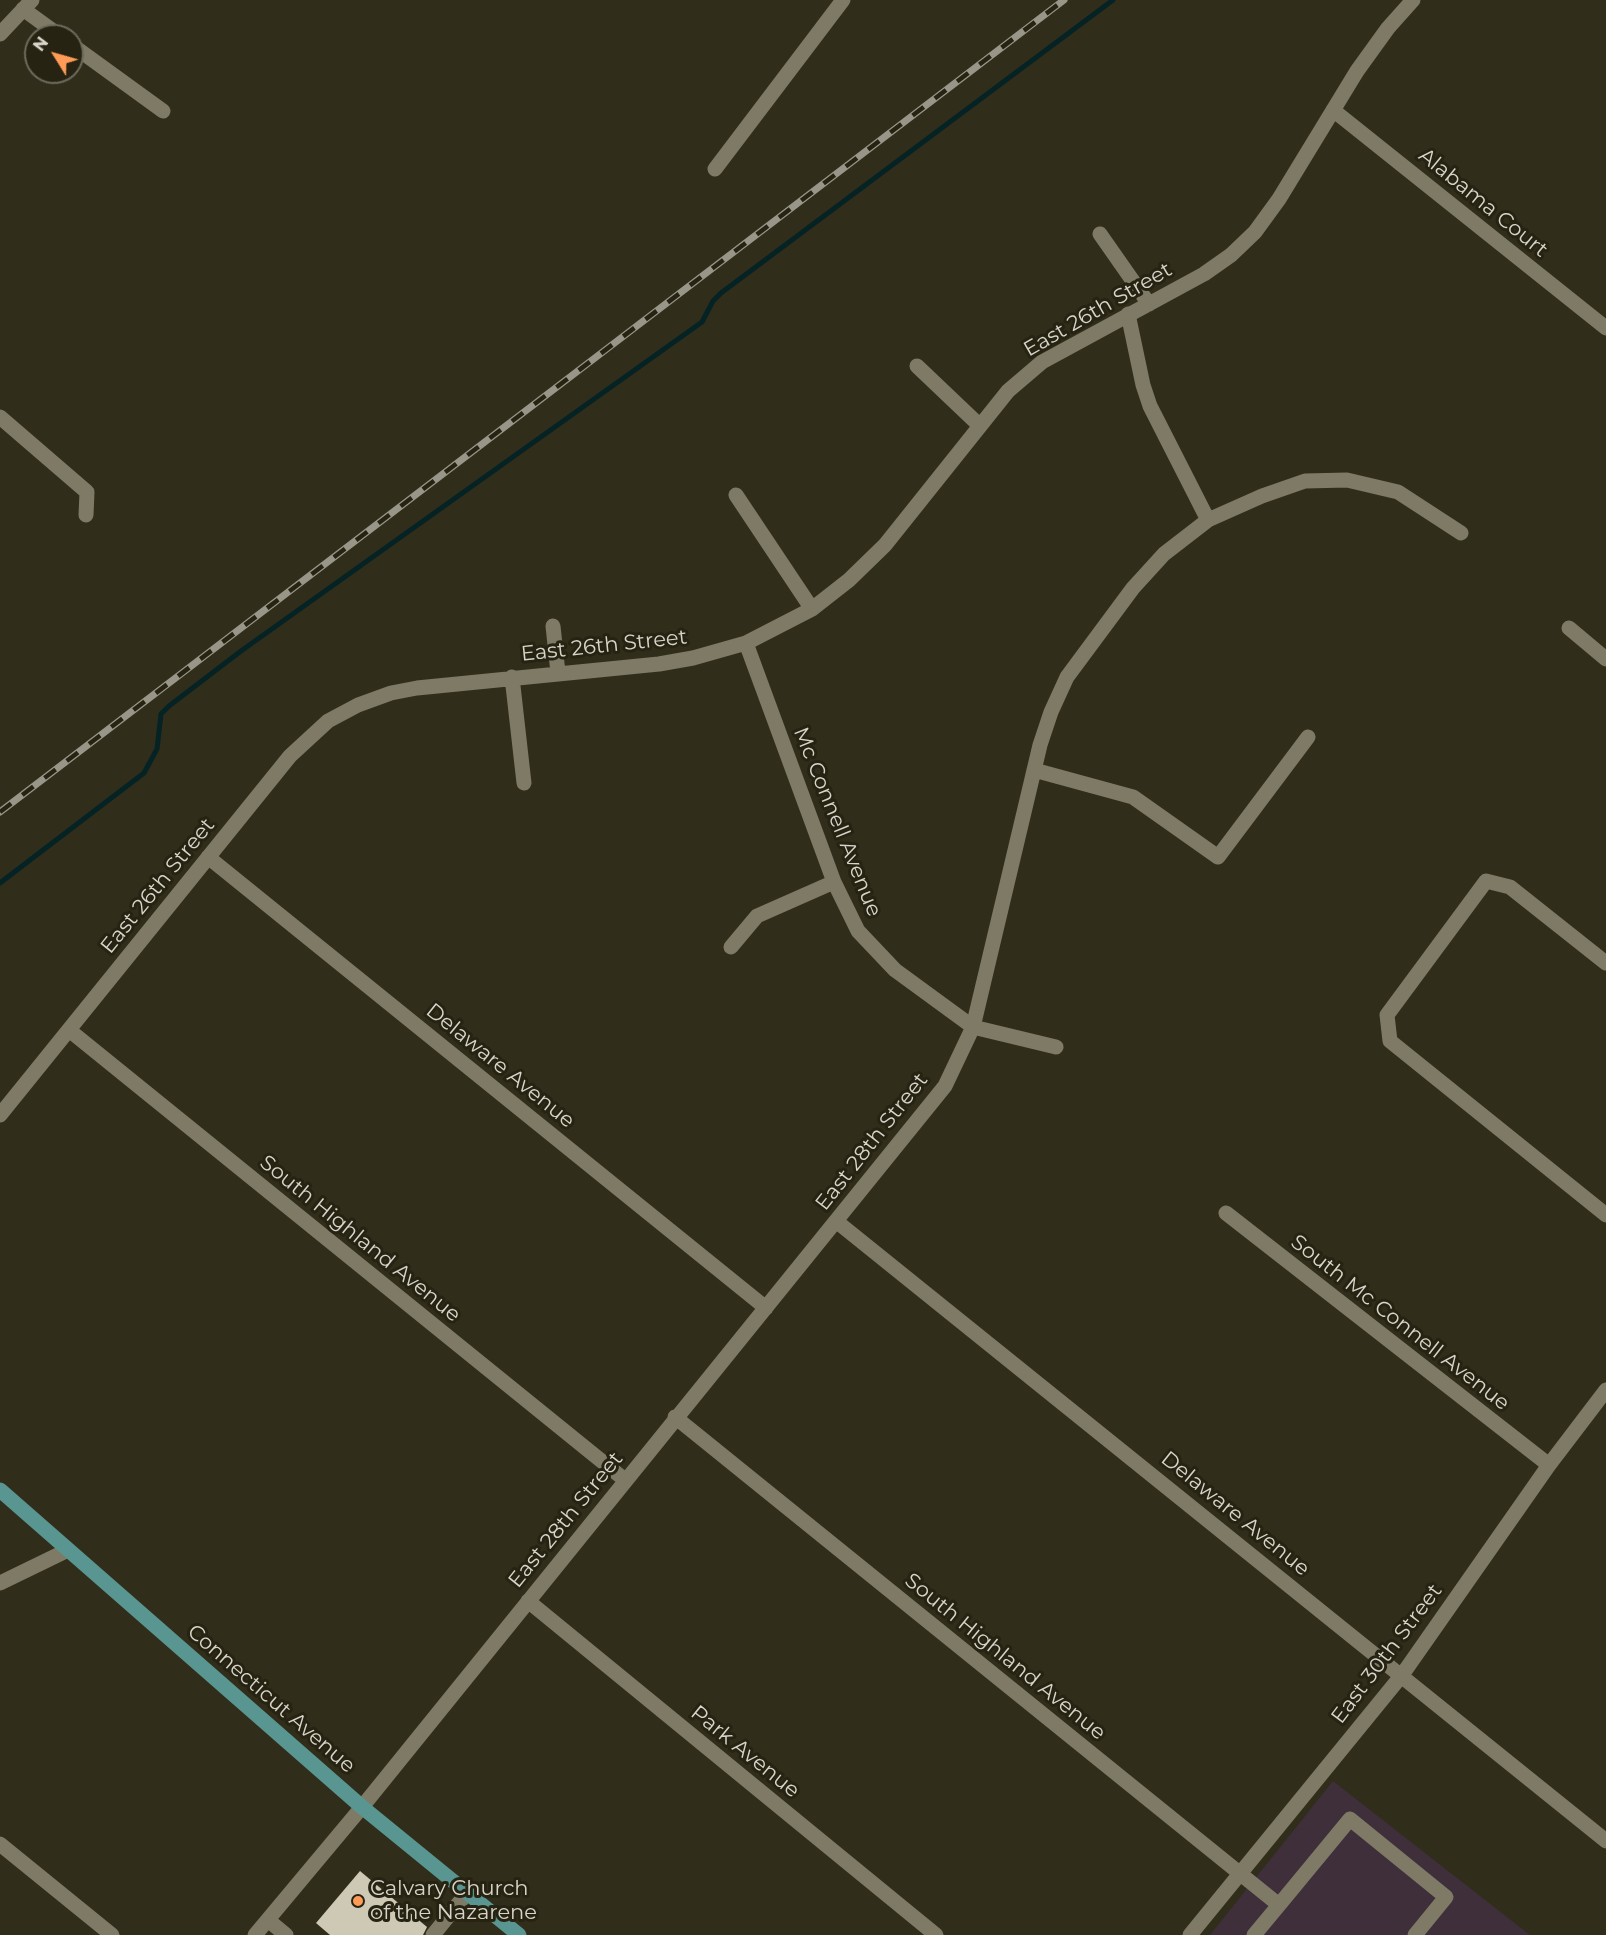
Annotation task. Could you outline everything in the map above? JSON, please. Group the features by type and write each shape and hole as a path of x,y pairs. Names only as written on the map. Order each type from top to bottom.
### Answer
{"main road":[{"name":"Connecticut Avenue","path":"0,1490 362,1808 519,1935"}],"street":[{"path":"715,169 843,0"},
{"name":"East 26th Street","path":"0,1115 290,756 328,721 358,705 391,693 512,677 659,664 746,643 812,609 849,580 885,544 979,424 1008,391 1042,362 1204,274 1230,255 1255,232 1279,199 1375,45 1413,0"},
{"path":"0,34 27,5 47,24"},
{"path":"84,54 163,111"},
{"name":"Alabama Court","path":"1333,110 1606,328"},
{"path":"1100,234 1149,304"},
{"path":"1128,314 1143,385 1150,406 1208,520"},
{"path":"917,366 979,424"},
{"path":"0,417 87,492 86,515"},
{"name":"East 28th Street","path":"255,1935 362,1808 675,1417 945,1086 973,1027 1050,712 1067,677 1133,588 1164,554 1208,520 1262,496 1305,481 1347,480 1398,492 1461,533"},
{"path":"736,495 812,609"},
{"path":"553,627 558,673"},
{"path":"1569,628 1606,659"},
{"name":"Mc Connell Avenue","path":"746,643 834,882 858,931 879,956 973,1027 1056,1047"},
{"path":"512,677 524,783"},
{"path":"1034,770 1133,797 1218,856 1308,737"},
{"name":"Delaware Avenue","path":"208,857 766,1308"},
{"path":"1606,963 1510,887 1486,881 1387,1015 1390,1041 1606,1215"},
{"path":"730,947 757,916 834,882"},
{"name":"South Highland Avenue","path":"69,1030 625,1480"},
{"name":"South Mc Connell Avenue","path":"1226,1213 1549,1466"},
{"name":"Delaware Avenue","path":"836,1221 1606,1840"},
{"name":"East 30th Street","path":"1190,1935 1402,1675 1549,1466 1606,1390"},
{"name":"South Highland Avenue","path":"675,1417 1279,1905"},
{"path":"0,1583 68,1550"},
{"name":"Park Avenue","path":"528,1601 936,1935"},
{"path":"1254,1935 1350,1819 1446,1897 1415,1935"},
{"path":"0,1844 112,1935"},
{"path":"433,1935 467,1893"},
{"path":"268,1920 286,1935"}],"shaded area":[{"path":"1333,1781 1530,1935 1210,1935"}],"building":[{"name":"Calvary Church of the Nazarene","path":"360,1871 427,1927 423,1935 330,1935 316,1923"}],"waterway":[{"path":"0,883 144,773 157,749 161,714 169,706 241,651 702,322 713,301 721,293 1113,0"}],"railway":[{"path":"0,812 1064,0"}],"place":[{"name":"Calvary Church of the Nazarene","path":"358,1901"}]}
